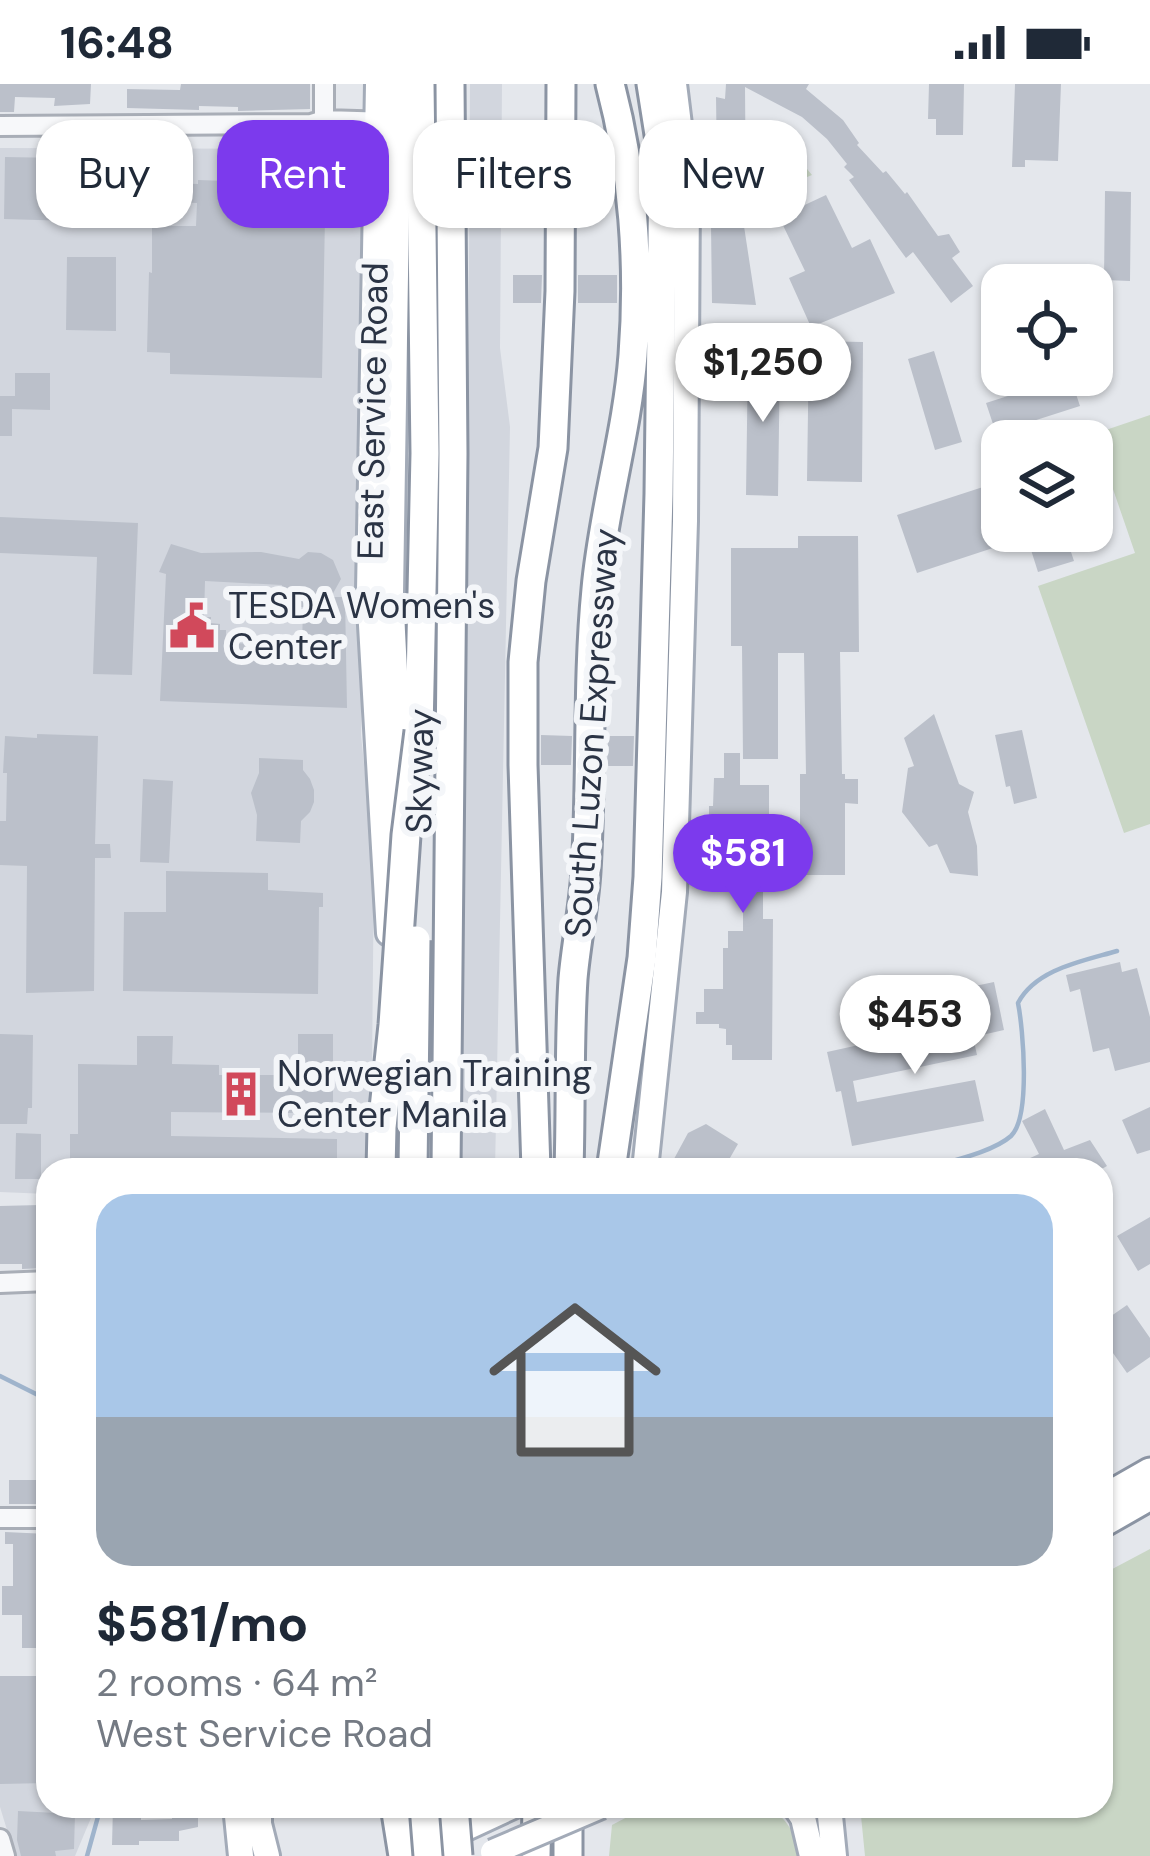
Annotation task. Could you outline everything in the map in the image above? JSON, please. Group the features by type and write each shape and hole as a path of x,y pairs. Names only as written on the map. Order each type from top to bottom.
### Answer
{"highway":[{"name":"Skyway","path":"420,84 439,453 447,1158"},
{"name":"Skyway","path":"414,1158 419,731 439,453 450,84"},
{"name":"South Luzon Expressway","path":"536,1158 524,662 531,581 553,448 561,84"},
{"name":"South Luzon Expressway","path":"569,1158 569,1045 586,872 596,591 633,356 633,226 610,84"},
{"name":"South Luzon Expressway","path":"615,1158 648,877 663,160 651,84"},
{"path":"381,1158 406,835 419,731"},
{"path":"520,1158 533,1069"},
{"path":"1113,1497 1150,1476"},
{"path":"1113,1517 1150,1496"},
{"path":"1113,1532 1150,1512"},
{"path":"397,1818 404,1856"},
{"path":"425,1818 428,1856"},
{"path":"455,1818 458,1856"},
{"path":"475,1818 486,1855"},
{"path":"528,1818 536,1851"},
{"path":"536,1851 537,1818"},
{"path":"568,1818 568,1856"}],"main road":[{"name":"East Service Road","path":"378,84 386,120"},
{"name":"East Service Road","path":"389,124 399,84"},
{"path":"646,1158 674,892 685,521 687,190 674,84"},
{"name":"East Service Road","path":"384,228 369,591 388,760 407,873 414,1158"},
{"name":"East Service Road","path":"388,760 394,1158"},
{"path":"404,1856 487,1818"},
{"path":"486,1855 573,1818"},
{"path":"803,1818 812,1856"},
{"path":"830,1818 834,1856"},
{"path":"846,1818 848,1856"},
{"path":"237,1856 252,1825 280,1856"}],"street":[{"path":"320,120 324,84"},
{"path":"0,126 217,125"},
{"path":"0,1283 36,1282"},
{"path":"0,1518 36,1518"},
{"path":"0,1839 5,1856"}],"shaded area":[{"path":"470,84 502,84 502,120 470,120"},
{"path":"0,148 36,148 36,228 193,228 193,149 217,149 217,228 364,228 361,735 374,862 371,1158 36,1158 36,1194 0,1192"},
{"path":"469,228 501,228 500,348 510,427 495,1158 456,1158"},
{"path":"0,1725 36,1726 36,1818 91,1818 75,1856 15,1856 0,1807"}],"green space":[{"path":"1150,415 1150,824 1124,833 1038,586 1135,553 1113,489 1113,428"},
{"path":"1150,1549 1150,1856 865,1856 861,1818 1113,1818 1113,1569"},
{"path":"625,1818 782,1818 802,1856 609,1856 612,1825"}],"building":[{"path":"0,84 91,84 90,104 54,106 55,98 15,97 14,112 0,112"},
{"path":"181,84 310,84 310,109 127,108 127,89 180,90"},
{"path":"726,84 809,84 806,89 843,120 857,145 907,192 938,236 949,234 960,252 952,258 973,286 951,303 913,252 906,258 849,180 854,177 844,167 847,164 807,120 745,87 745,120 716,120 716,97 725,99"},
{"path":"929,84 964,84 963,135 936,135 936,119 928,119"},
{"path":"1015,84 1061,84 1058,161 1025,160 1025,167 1012,167"},
{"path":"5,157 36,158 36,220 4,219"},
{"path":"198,180 217,181 217,228 325,228 322,378 170,374 170,353 147,352 152,228 196,226 193,184"},
{"path":"1105,191 1131,192 1130,281 1113,280 1113,264 1104,264"},
{"path":"826,195 852,248 870,239 895,293 811,327 789,278 805,271 784,228 807,228 807,204"},
{"path":"711,228 744,228 756,305 712,303"},
{"path":"67,257 116,257 116,331 66,330"},
{"path":"513,275 542,275 541,303 513,303"},
{"path":"578,275 617,275 617,303 578,303"},
{"path":"809,341 863,342 862,482 807,481"},
{"path":"934,351 962,442 935,450 908,359"},
{"path":"748,354 780,355 778,496 746,495"},
{"path":"15,373 50,373 50,410 12,409 12,436 0,436 0,396 15,396"},
{"path":"1008,396 1077,396 1080,406 1036,420 992,420 986,403"},
{"path":"981,488 981,552 917,573 897,515"},
{"path":"0,517 138,523 132,675 93,674 97,557 0,553"},
{"path":"798,536 858,536 859,652 840,652 842,774 845,779 858,779 858,804 845,803 845,875 800,875 800,774 806,774 804,653 778,653 778,759 743,759 742,646 731,646 731,548 798,548"},
{"name":"TESDA Women's Center","path":"171,544 201,553 261,552 299,559 308,552 333,560 341,579 331,597 345,597 347,708 160,701 166,574 159,572","holes":["205,581 282,585 288,599 295,599 294,607 303,607 302,646 233,643 220,624 204,617"]},
{"path":"1032,552 1071,552 1074,561 1038,572"},
{"path":"934,714 959,784 974,792 968,812 977,846 978,876 950,873 937,844 929,847 902,812 908,768 914,766 904,738"},
{"path":"1022,730 1037,798 1014,804 995,735"},
{"path":"37,734 98,736 95,844 110,844 111,858 95,858 94,991 26,993 27,866 0,865 0,821 6,821 5,736 37,738"},
{"path":"541,735 572,736 571,765 541,765"},
{"path":"608,736 634,736 633,766 607,766"},
{"path":"724,753 740,753 740,785 769,785 769,880 763,880 763,919 773,919 772,1060 732,1060 726,1029 719,1024 696,1024 696,1012 704,1012 704,989 723,989 728,931 743,931 743,886 723,886 723,869 714,869 714,842 709,842 709,806 713,806 714,778 724,778"},
{"path":"259,758 303,760 314,802 301,821 300,843 256,841 257,815 251,793"},
{"path":"143,779 173,781 169,863 140,862"},
{"path":"166,871 268,873 268,890 323,893 318,994 123,991 124,912 166,912"},
{"path":"1120,962 1122,972 1137,968 1150,1017 1150,1062 1115,1071 1109,1048 1093,1052 1080,989 1070,992 1066,975"},
{"path":"994,982 1004,1030 973,1037 977,1055 853,1081 857,1102 975,1080 984,1121 852,1146 827,1052 981,1014 975,986"},
{"path":"0,1034 33,1035 32,1108 28,1108 27,1124 0,1124"},
{"path":"298,1034 333,1034 333,1109 171,1112 171,1136 337,1139 337,1158 70,1158 70,1134 78,1134 78,1064 137,1065 137,1036 173,1036 172,1064 219,1065 219,1075 298,1075"},
{"path":"1150,1107 1150,1150 1137,1154 1122,1120"},
{"path":"1045,1109 1064,1150 1090,1140 1102,1158 1030,1158 1039,1154 1022,1121"},
{"path":"706,1124 738,1144 730,1158 674,1158 688,1133"},
{"path":"16,1133 41,1134 36,1179 15,1179"},
{"path":"36,1205 36,1268 0,1264 0,1206"},
{"path":"1150,1217 1150,1264 1138,1271 1117,1236"},
{"path":"1127,1305 1150,1338 1150,1357 1127,1373 1113,1353 1113,1315"},
{"path":"9,1480 36,1480 36,1504 9,1504"},
{"path":"5,1532 36,1533 36,1648 22,1648 22,1615 2,1615 2,1586 13,1586 13,1544 5,1544"},
{"path":"0,1676 36,1676 36,1783 0,1784"},
{"path":"18,1811 36,1812 36,1818 75,1818 74,1849 55,1851 56,1856 21,1856"},
{"path":"113,1818 198,1818 198,1827 179,1831 179,1841 112,1845"}],"waterway":[{"path":"961,1158 1003,1142 1017,1126 1023,1092 1018,1003 1026,991 1048,974 1117,951"},
{"path":"0,1376 36,1394"},
{"path":"87,1856 98,1818"}],"place":[{"name":"TESDA Women's Center","path":"192,626"},
{"name":"Norwegian Training Center Manila","path":"241,1094"}]}
